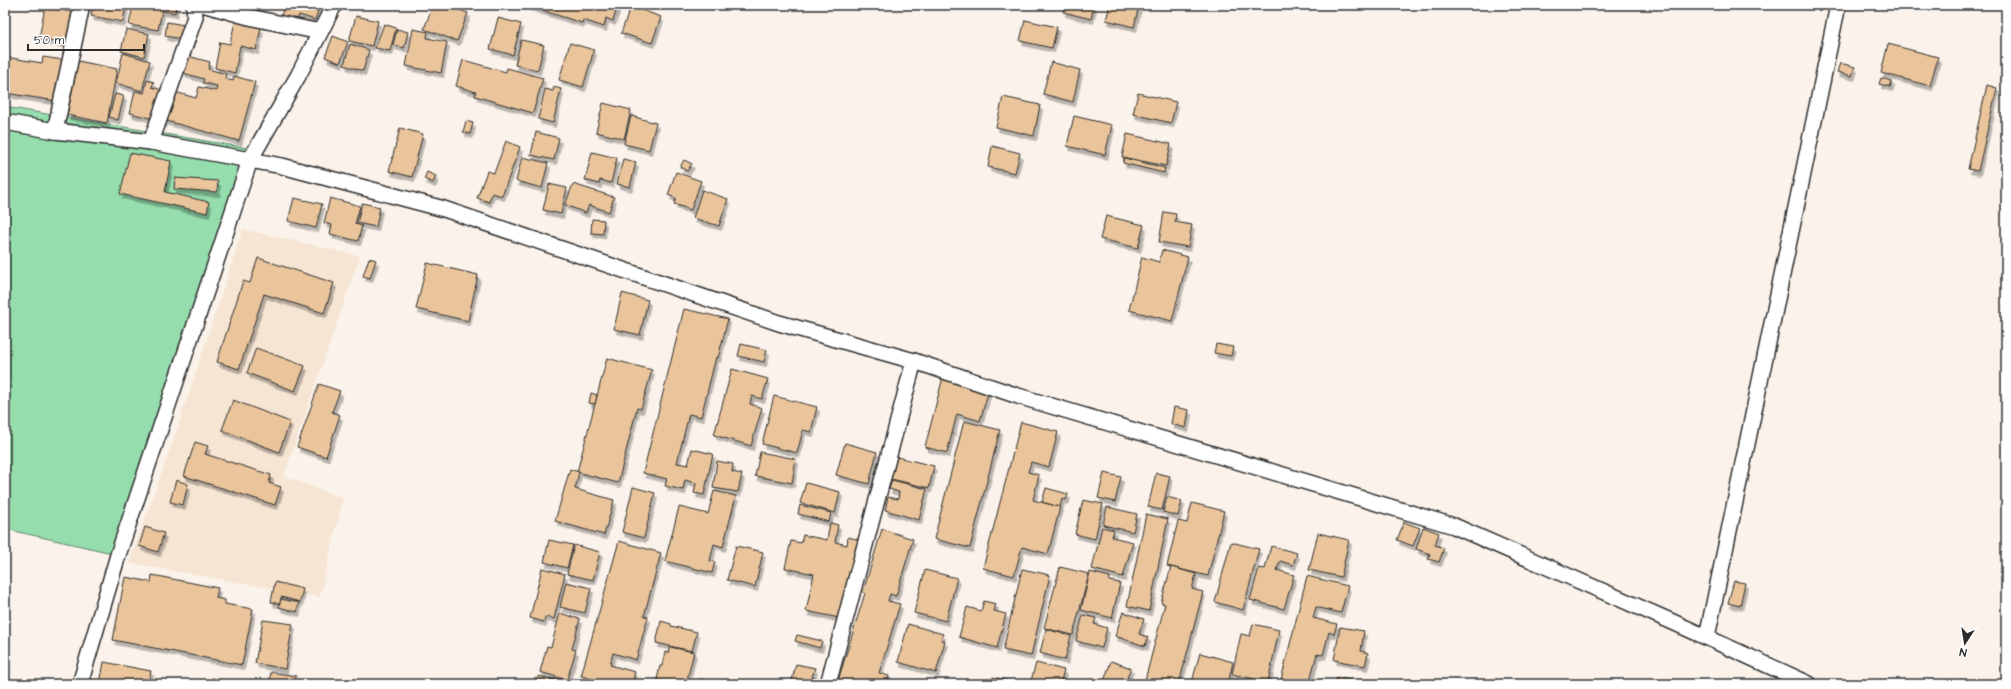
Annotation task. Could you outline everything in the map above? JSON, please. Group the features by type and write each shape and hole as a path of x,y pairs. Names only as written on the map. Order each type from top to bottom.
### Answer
{"street":[{"path":"55,131 82,5"},
{"path":"151,142 195,17 194,5"},
{"path":"206,5 249,17 320,32"},
{"path":"80,684 118,555 250,160 298,76 334,5"},
{"path":"1706,637 1838,5"},
{"path":"5,122 55,131 151,142 282,166 444,209 780,323 914,361 1018,396 1454,526 1706,637 1808,684"},
{"path":"828,684 914,361"}],"shaded area":[{"path":"243,229 360,256 284,476 343,498 320,597 129,563 173,441"}],"green space":[{"path":"5,107 248,148 112,553 5,529"}],"building":[{"path":"93,5 126,5 123,22 91,16"},
{"path":"133,5 176,5 175,13 162,11 158,30 129,25"},
{"path":"285,5 320,5 315,20 299,15 296,23 280,18"},
{"path":"433,5 446,5 468,13 457,41 424,29"},
{"path":"525,5 618,5 613,21 606,18 604,27 583,20 582,23"},
{"path":"1065,5 1094,5 1091,19 1063,12"},
{"path":"1110,5 1139,5 1134,27 1106,20"},
{"path":"631,6 661,17 652,43 621,33"},
{"path":"45,7 72,12 66,44 39,39"},
{"path":"356,16 378,21 372,46 349,41"},
{"path":"236,17 249,21 248,24 261,28 256,50 240,46 235,73 215,68 220,42 230,44"},
{"path":"498,18 521,24 513,55 490,49"},
{"path":"1025,20 1057,27 1052,48 1020,41"},
{"path":"167,22 184,25 182,39 165,36"},
{"path":"384,24 396,28 390,51 375,48"},
{"path":"126,29 149,34 144,57 121,51"},
{"path":"397,29 408,32 404,48 393,45"},
{"path":"413,29 428,32 427,38 447,42 441,73 406,66"},
{"path":"333,36 348,42 340,63 325,57"},
{"path":"521,40 544,45 538,70 515,65"},
{"path":"570,43 594,50 583,87 559,80"},
{"path":"350,44 369,50 363,71 344,65"},
{"path":"1888,44 1938,57 1930,86 1881,73"},
{"path":"123,53 150,61 142,91 116,83"},
{"path":"188,56 210,62 208,69 226,74 225,79 233,81 234,76 255,82 239,141 163,120 171,91 196,98 199,87 216,91 217,86 203,83 204,79 183,73"},
{"path":"5,57 42,63 43,57 63,60 56,101 5,93"},
{"path":"463,60 506,72 507,68 543,78 533,113 475,96 476,92 456,86"},
{"path":"78,61 117,69 107,123 67,115"},
{"path":"1051,62 1080,70 1073,102 1043,94"},
{"path":"1840,63 1855,67 1852,76 1837,72"},
{"path":"1881,78 1892,81 1890,87 1879,84"},
{"path":"147,80 154,82 152,87 162,90 154,119 130,113 135,91 144,93"},
{"path":"1987,85 1997,88 1978,171 1968,169"},
{"path":"554,87 561,89 553,123 538,119 545,89 553,91"},
{"path":"1138,93 1176,102 1171,123 1133,114"},
{"path":"115,94 124,96 118,120 109,117"},
{"path":"1003,97 1040,105 1034,136 996,127"},
{"path":"603,103 631,110 624,139 596,132"},
{"path":"631,116 656,123 649,150 624,144"},
{"path":"1074,116 1112,125 1105,155 1067,146"},
{"path":"466,121 473,123 470,134 463,132"},
{"path":"400,128 423,134 412,177 389,171"},
{"path":"536,132 559,138 554,160 531,155"},
{"path":"1127,134 1171,144 1166,166 1122,157"},
{"path":"506,141 520,147 502,196 492,193 489,202 477,198 487,171 494,173"},
{"path":"992,146 1020,153 1015,173 988,167"},
{"path":"592,152 617,158 611,183 600,180 599,184 585,180"},
{"path":"130,153 171,161 165,192 209,202 207,213 120,194"},
{"path":"522,157 548,163 542,188 516,181"},
{"path":"1124,158 1165,168 1164,173 1123,163"},
{"path":"623,159 636,162 630,187 617,184"},
{"path":"684,160 692,164 687,171 680,167"},
{"path":"427,172 436,176 433,183 424,179"},
{"path":"676,172 701,181 691,210 674,204 676,198 668,195"},
{"path":"175,178 218,181 217,192 174,189"},
{"path":"549,184 567,188 561,214 543,210"},
{"path":"573,184 614,197 609,212 589,205 586,213 565,205"},
{"path":"702,190 728,199 719,226 693,218"},
{"path":"294,198 322,204 316,228 288,221"},
{"path":"330,198 360,206 355,224 362,226 358,241 330,234 332,225 324,223"},
{"path":"362,203 380,207 376,227 357,223"},
{"path":"1164,212 1176,214 1175,222 1192,225 1188,247 1159,242"},
{"path":"1106,216 1144,225 1138,248 1100,239"},
{"path":"592,219 604,220 603,234 591,233"},
{"path":"1162,250 1188,257 1172,321 1129,310 1142,257 1159,262"},
{"path":"258,258 334,283 324,313 264,294 239,369 217,362 243,281 250,283"},
{"path":"369,258 376,260 370,278 363,276"},
{"path":"427,263 478,275 468,321 416,309"},
{"path":"622,293 648,300 640,335 614,329"},
{"path":"684,309 728,319 718,358 716,357 701,417 689,414 677,463 688,465 692,449 713,454 704,495 694,493 696,483 685,480 683,490 665,486 667,479 643,473"},
{"path":"741,344 767,350 764,362 738,356"},
{"path":"1216,344 1233,347 1231,356 1214,353"},
{"path":"256,348 305,366 295,391 247,373"},
{"path":"607,358 652,370 641,409 637,408 618,483 577,472"},
{"path":"732,369 768,379 762,399 752,396 750,404 762,408 751,446 714,435"},
{"path":"943,377 989,389 980,421 957,414 947,453 925,447"},
{"path":"319,384 340,391 332,412 340,415 326,457 297,447"},
{"path":"591,393 597,395 595,404 589,403"},
{"path":"774,396 817,407 811,432 803,430 797,453 762,444"},
{"path":"233,400 290,422 279,452 222,430"},
{"path":"1174,407 1189,410 1186,428 1171,424"},
{"path":"964,421 1000,430 970,548 934,539"},
{"path":"1021,422 1058,432 1049,467 1031,462 1028,472 1039,475 1033,500 1060,507 1048,554 1022,547 1014,576 983,568"},
{"path":"195,442 208,446 205,454 271,475 269,483 281,487 275,505 184,476"},
{"path":"845,443 877,452 869,484 836,475"},
{"path":"760,452 796,459 792,483 755,476"},
{"path":"897,457 934,466 929,488 891,479"},
{"path":"717,461 733,464 732,472 742,474 738,492 713,488"},
{"path":"570,469 579,472 575,489 614,500 604,535 555,521"},
{"path":"1104,473 1121,477 1115,502 1098,498"},
{"path":"1156,473 1170,476 1162,510 1148,507"},
{"path":"176,480 188,484 183,505 170,502"},
{"path":"892,480 927,489 919,520 885,510 888,497 898,499 899,492 889,489"},
{"path":"806,483 840,492 835,513 800,503"},
{"path":"633,487 655,493 644,538 622,532"},
{"path":"1046,488 1068,494 1066,500 1062,499 1060,507 1042,502"},
{"path":"714,491 736,496 723,547 714,544 710,561 715,562 712,573 665,561 679,507 708,514"},
{"path":"1167,497 1182,501 1178,516 1163,512"},
{"path":"1083,500 1103,504 1095,539 1075,534"},
{"path":"1192,503 1224,511 1208,576 1167,566 1178,521 1187,523"},
{"path":"800,505 831,513 829,522 798,514"},
{"path":"1107,507 1137,514 1133,532 1103,525"},
{"path":"1146,514 1168,519 1149,611 1127,606"},
{"path":"1404,522 1420,528 1413,546 1397,540"},
{"path":"830,523 838,525 835,542 847,545 848,537 860,540 844,619 806,611 814,574 785,568 791,541 801,543 803,535 827,540"},
{"path":"145,527 164,533 158,552 139,546"},
{"path":"1102,527 1114,530 1112,537 1133,542 1123,577 1092,569"},
{"path":"1423,527 1439,533 1435,545 1444,548 1439,562 1428,559 1430,554 1416,549"},
{"path":"882,529 913,539 896,596 890,594 888,601 900,604 879,673 889,676 886,684 837,684 865,593 863,592"},
{"path":"1318,533 1349,540 1341,577 1309,570"},
{"path":"549,540 573,545 567,568 544,562"},
{"path":"619,541 661,553 644,616 648,617 636,660 613,653 610,665 635,672 632,684 610,684 581,676"},
{"path":"1231,542 1259,549 1243,610 1215,602"},
{"path":"574,545 600,552 593,580 567,574"},
{"path":"736,546 763,552 755,587 727,580"},
{"path":"1271,546 1297,553 1293,565 1280,561 1277,570 1294,575 1284,609 1250,600 1259,568 1265,569"},
{"path":"1060,567 1089,574 1073,635 1044,628"},
{"path":"1171,567 1196,574 1192,589 1203,592 1179,684 1144,684 1165,604 1161,603"},
{"path":"542,568 565,574 554,619 545,617 544,622 530,618"},
{"path":"1022,569 1050,575 1031,656 1003,650"},
{"path":"925,570 957,578 946,621 914,613"},
{"path":"1090,572 1110,577 1109,581 1120,583 1112,618 1081,610"},
{"path":"152,575 218,588 216,598 225,600 225,604 253,609 242,665 113,640 125,577 151,582"},
{"path":"1307,576 1348,586 1341,613 1316,607 1313,618 1337,624 1334,634 1329,632 1323,655 1317,654 1309,684 1280,684"},
{"path":"1734,581 1745,583 1740,606 1728,603"},
{"path":"275,582 303,589 300,602 281,597 280,604 271,602"},
{"path":"566,582 591,588 585,613 560,607"},
{"path":"281,599 299,603 297,612 279,607"},
{"path":"984,601 996,604 994,611 1006,614 997,648 959,637 967,607 981,611"},
{"path":"1123,612 1144,619 1139,634 1148,637 1145,646 1115,636"},
{"path":"560,613 580,619 572,649 576,650 567,680 540,672 547,646 551,647"},
{"path":"1083,615 1096,618 1094,624 1107,628 1102,648 1076,641"},
{"path":"263,620 293,624 285,669 255,663"},
{"path":"661,621 671,624 671,626 697,632 692,651 656,643"},
{"path":"908,624 943,634 941,640 945,641 936,673 898,662"},
{"path":"1253,624 1279,630 1268,682 1232,674 1241,634 1250,636"},
{"path":"1340,627 1364,631 1361,651 1368,653 1365,666 1334,660"},
{"path":"1046,629 1071,636 1065,660 1040,653"},
{"path":"797,635 822,641 820,648 795,641"},
{"path":"670,647 694,652 686,684 656,684 665,652 668,653"},
{"path":"1200,653 1233,662 1228,684 1201,684 1192,682"},
{"path":"1111,661 1131,668 1127,678 1135,680 1133,684 1103,684"},
{"path":"104,662 151,671 149,681 157,684 100,684"},
{"path":"1036,663 1064,670 1060,684 1030,684"},
{"path":"796,664 815,668 812,677 824,680 823,684 791,684"},
{"path":"271,672 296,676 294,684 269,684"},
{"path":"538,676 565,682 565,684 536,684"},
{"path":"993,677 1021,684 992,684"},
{"path":"1337,677 1353,681 1352,684 1335,684"},
{"path":"212,678 241,684 211,684"},
{"path":"700,679 727,684 699,684"}]}
